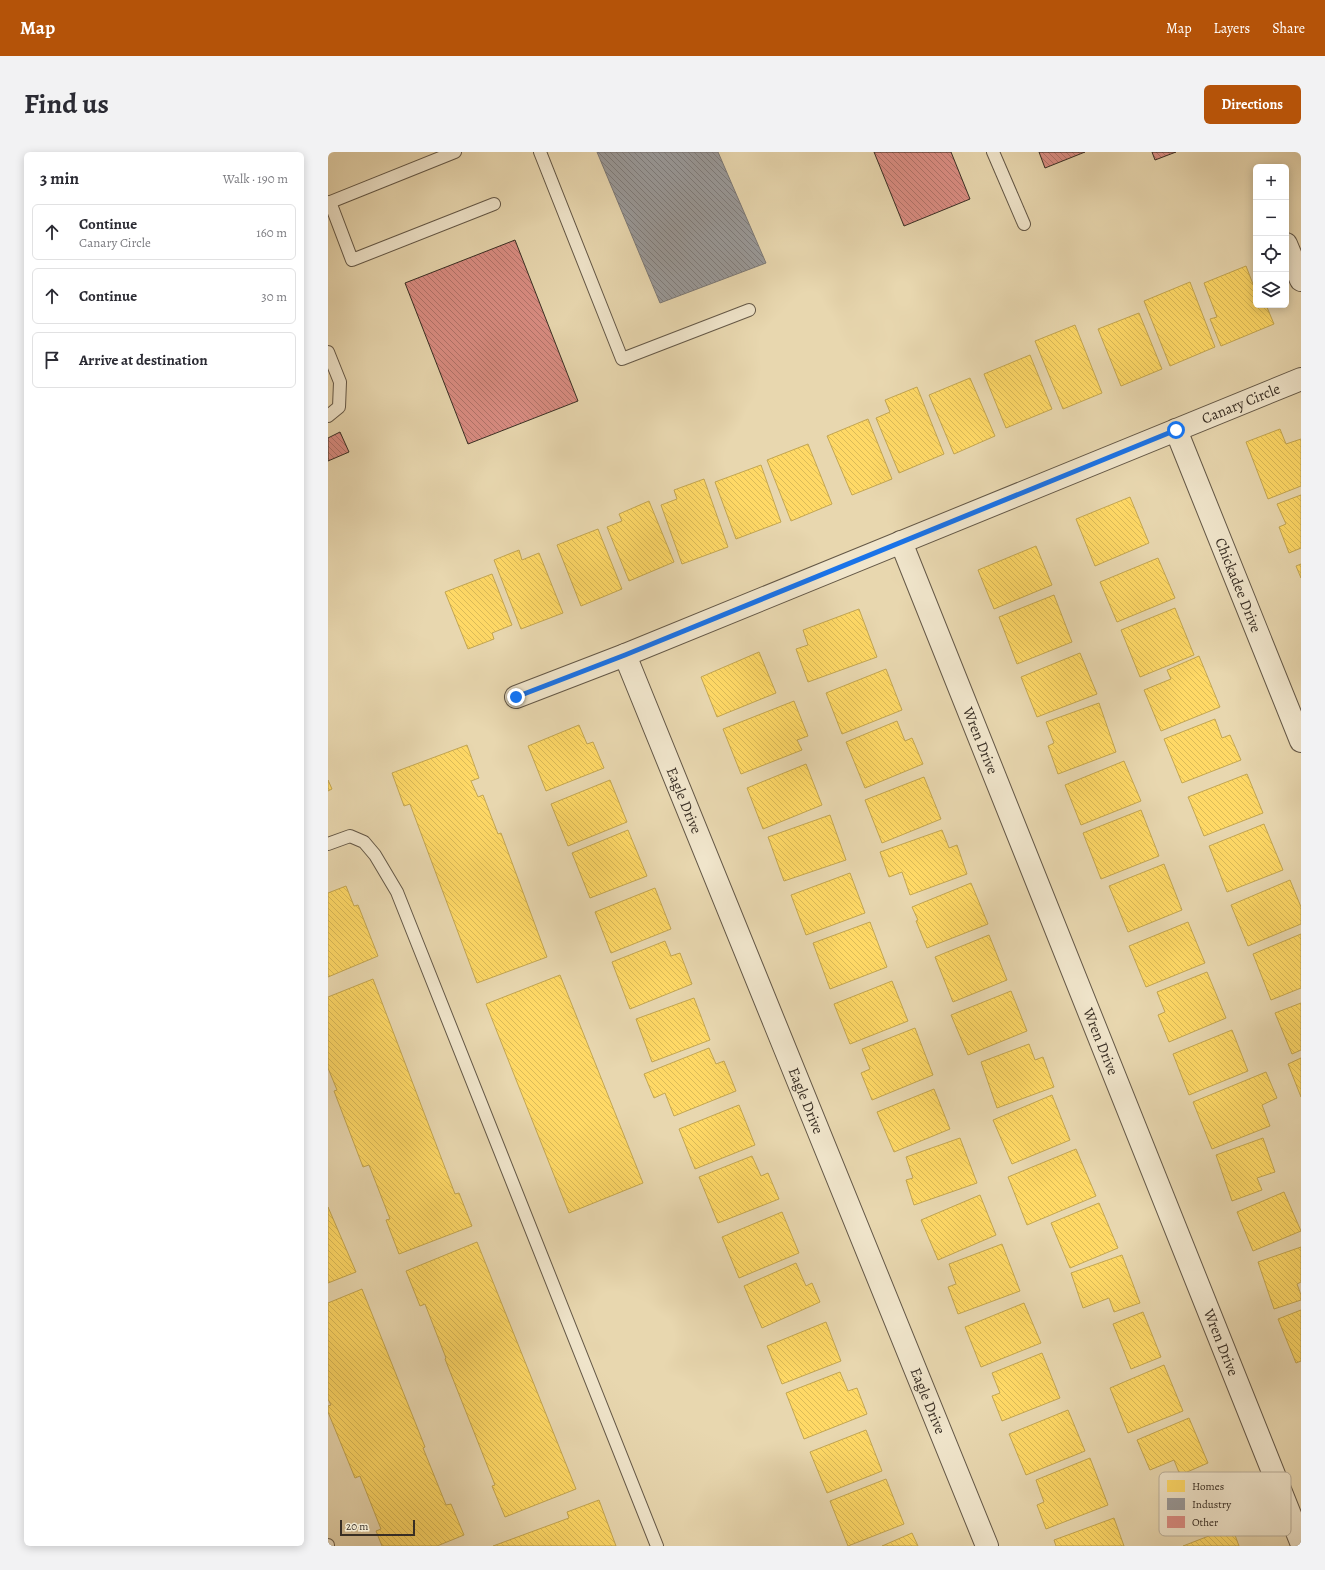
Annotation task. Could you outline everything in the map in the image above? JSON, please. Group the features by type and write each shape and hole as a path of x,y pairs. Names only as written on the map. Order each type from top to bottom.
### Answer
{"street":[{"path":"1289,251 1301,280"},
{"name":"Canary Circle","path":"516,697 625,655 1301,379"},
{"name":"Chickadee Drive","path":"1176,430 1301,741"},
{"name":"Wren Drive","path":"900,542 1273,1472"},
{"name":"Eagle Drive","path":"625,655 987,1546"},
{"name":"Wren Drive","path":"1291,1517 1301,1542"}],"lane":[{"path":"456,152 329,203 352,260 494,204"},
{"path":"540,152 622,359 749,310"},
{"path":"993,152 1024,224"},
{"path":"328,352 340,382 338,407 328,416"},
{"path":"328,844 350,836 364,842 375,855 397,892 657,1546"}],"building: Homes":[{"path":"1246,266 1253,284 1253,308 1267,308 1274,324 1221,346 1210,319 1217,317 1204,283"},
{"path":"1190,282 1215,347 1170,366 1144,301"},
{"path":"1139,313 1162,369 1121,386 1098,329"},
{"path":"1075,325 1102,393 1063,409 1035,341"},
{"path":"1030,355 1052,409 1006,428 984,374"},
{"path":"970,378 995,436 954,454 929,395"},
{"path":"917,387 944,454 899,473 876,418 890,412 885,400"},
{"path":"868,419 892,479 852,495 827,436"},
{"path":"1280,429 1286,444 1301,439 1301,486 1268,499 1246,442"},
{"path":"808,444 832,504 791,521 767,460"},
{"path":"761,465 781,522 736,539 715,482"},
{"path":"704,479 728,547 682,564 661,505 677,499 674,490"},
{"path":"1301,495 1301,548 1289,553 1279,527 1286,524 1277,504"},
{"path":"1130,497 1149,543 1095,566 1076,519"},
{"path":"649,501 674,562 629,581 607,527 622,521 619,514"},
{"path":"598,529 622,589 581,606 557,545"},
{"path":"1036,546 1052,585 994,609 978,570"},
{"path":"519,550 522,560 539,553 563,613 521,629 494,560"},
{"path":"1158,558 1175,598 1117,622 1100,582"},
{"path":"1301,564 1301,578 1296,566"},
{"path":"492,574 512,625 492,633 494,639 468,649 445,592"},
{"path":"1054,595 1072,642 1017,664 999,617"},
{"path":"1175,608 1194,655 1140,677 1121,630"},
{"path":"859,609 877,657 808,682 796,649 808,645 803,630"},
{"path":"759,652 776,693 717,717 701,677"},
{"path":"1080,653 1097,694 1037,717 1021,677"},
{"path":"1199,656 1220,707 1161,731 1144,690 1171,679 1167,670"},
{"path":"886,669 902,710 842,734 826,693"},
{"path":"794,701 808,736 797,740 802,750 741,774 723,729"},
{"path":"1099,703 1116,752 1058,774 1048,746 1054,743 1046,722"},
{"path":"1215,719 1222,738 1230,735 1241,760 1182,783 1164,739"},
{"path":"897,721 905,741 912,738 923,764 865,788 846,742"},
{"path":"579,725 587,744 593,742 604,768 546,791 528,746"},
{"path":"467,745 479,778 471,781 478,797 483,795 498,834 501,833 547,957 477,983 410,804 404,806 392,773"},
{"path":"1124,761 1141,801 1081,825 1065,785"},
{"path":"806,764 822,805 763,829 747,788"},
{"path":"1247,774 1263,813 1204,836 1188,797"},
{"path":"924,777 941,819 882,843 865,800"},
{"path":"328,780 332,789 328,791"},
{"path":"610,780 627,822 568,846 551,804"},
{"path":"1141,810 1159,856 1101,879 1083,833"},
{"path":"830,815 846,860 784,881 768,837"},
{"path":"1264,824 1283,870 1227,892 1209,846"},
{"path":"628,830 647,876 590,898 572,853"},
{"path":"942,830 949,848 957,845 967,874 910,895 902,872 889,877 880,852"},
{"path":"1164,864 1182,910 1128,932 1109,886"},
{"path":"850,873 865,913 806,935 791,895"},
{"path":"1290,880 1301,907 1301,924 1248,946 1231,905"},
{"path":"971,883 988,924 927,948 912,907"},
{"path":"346,886 354,906 358,905 378,956 328,977 328,893"},
{"path":"655,888 671,929 611,953 595,912"},
{"path":"870,922 887,967 830,989 813,943"},
{"path":"1188,922 1205,963 1146,987 1129,946"},
{"path":"1301,934 1301,988 1271,1000 1253,954"},
{"path":"989,935 1007,980 953,1002 935,957"},
{"path":"665,941 671,956 680,953 692,984 630,1009 612,962"},
{"path":"1207,972 1226,1018 1169,1042 1158,1015 1165,1012 1157,992"},
{"path":"560,975 643,1183 569,1213 486,1004"},
{"path":"373,979 455,1194 459,1193 472,1226 399,1254 386,1220 390,1219 369,1165 363,1167 334,1091 337,1090 328,1068 328,997"},
{"path":"892,981 908,1021 850,1044 834,1004"},
{"path":"1011,991 1027,1031 968,1055 951,1015"},
{"path":"694,998 710,1040 652,1062 636,1019"},
{"path":"1301,1003 1301,1050 1292,1054 1275,1013"},
{"path":"915,1028 933,1075 872,1100 861,1073 870,1069 862,1049"},
{"path":"1232,1030 1248,1071 1189,1095 1173,1054"},
{"path":"1029,1044 1035,1060 1043,1057 1054,1087 997,1108 981,1062"},
{"path":"709,1048 716,1064 724,1061 736,1091 674,1116 665,1093 654,1098 644,1074"},
{"path":"1301,1058 1301,1097 1288,1064"},
{"path":"1266,1072 1277,1098 1262,1105 1270,1126 1212,1149 1193,1102"},
{"path":"934,1089 950,1129 894,1152 877,1112"},
{"path":"1052,1095 1070,1140 1012,1164 993,1120"},
{"path":"739,1105 755,1145 695,1169 679,1129"},
{"path":"960,1138 977,1183 914,1205 906,1180 913,1178 906,1157"},
{"path":"1263,1138 1275,1172 1257,1178 1262,1190 1232,1201 1216,1155"},
{"path":"1076,1149 1096,1196 1027,1225 1008,1177"},
{"path":"752,1156 761,1176 768,1173 779,1199 718,1223 699,1177"},
{"path":"1284,1192 1301,1231 1253,1251 1237,1212"},
{"path":"980,1195 996,1235 938,1260 921,1220"},
{"path":"1099,1203 1118,1248 1070,1268 1051,1223"},
{"path":"328,1207 356,1272 328,1283"},
{"path":"782,1212 799,1253 739,1278 722,1237"},
{"path":"477,1242 576,1489 505,1517 492,1486 495,1485 425,1304 420,1306 406,1271"},
{"path":"1002,1244 1020,1291 958,1314 948,1287 956,1284 949,1264"},
{"path":"1301,1247 1301,1282 1297,1284 1301,1295 1301,1300 1274,1309 1258,1262"},
{"path":"1122,1255 1140,1303 1114,1312 1109,1298 1083,1308 1071,1273"},
{"path":"796,1263 806,1286 812,1283 820,1302 762,1328 744,1286"},
{"path":"362,1289 425,1447 423,1448 446,1505 451,1504 464,1535 437,1546 382,1546 376,1531 381,1529 360,1476 355,1478 328,1412 328,1406 331,1405 328,1399 328,1303"},
{"path":"1024,1303 1041,1343 981,1367 965,1327"},
{"path":"1301,1310 1301,1361 1296,1363 1278,1319"},
{"path":"1143,1312 1161,1357 1131,1369 1113,1324"},
{"path":"826,1322 841,1361 782,1384 767,1346"},
{"path":"1042,1353 1060,1398 1002,1421 992,1396 1000,1393 992,1373"},
{"path":"1164,1365 1183,1411 1128,1433 1110,1388"},
{"path":"840,1372 848,1391 857,1388 867,1414 804,1439 786,1393"},
{"path":"1068,1410 1085,1451 1026,1475 1009,1434"},
{"path":"1189,1418 1208,1463 1187,1472 1179,1472 1174,1460 1150,1470 1137,1440"},
{"path":"866,1430 882,1471 827,1493 810,1452"},
{"path":"1090,1458 1108,1505 1046,1529 1037,1505 1044,1502 1036,1480"},
{"path":"886,1479 904,1524 848,1546 830,1501"},
{"path":"599,1500 616,1546 493,1546 569,1518 567,1512"},
{"path":"1114,1518 1124,1546 1056,1546 1054,1540"},
{"path":"912,1533 918,1546 882,1546"},
{"path":"1209,1536 1235,1536 1239,1546 1183,1546"}],"building: Industry":[{"path":"597,152 718,152 766,263 660,303"}],"building: Other":[{"path":"874,152 951,152 970,199 904,226"},
{"path":"1039,152 1085,152 1045,168"},
{"path":"1152,152 1176,152 1155,160"},
{"path":"515,240 578,401 468,444 405,283"},
{"path":"340,432 349,452 328,461 328,438"}],"route":[{"path":"516,697 625,655 1176,430"}]}
